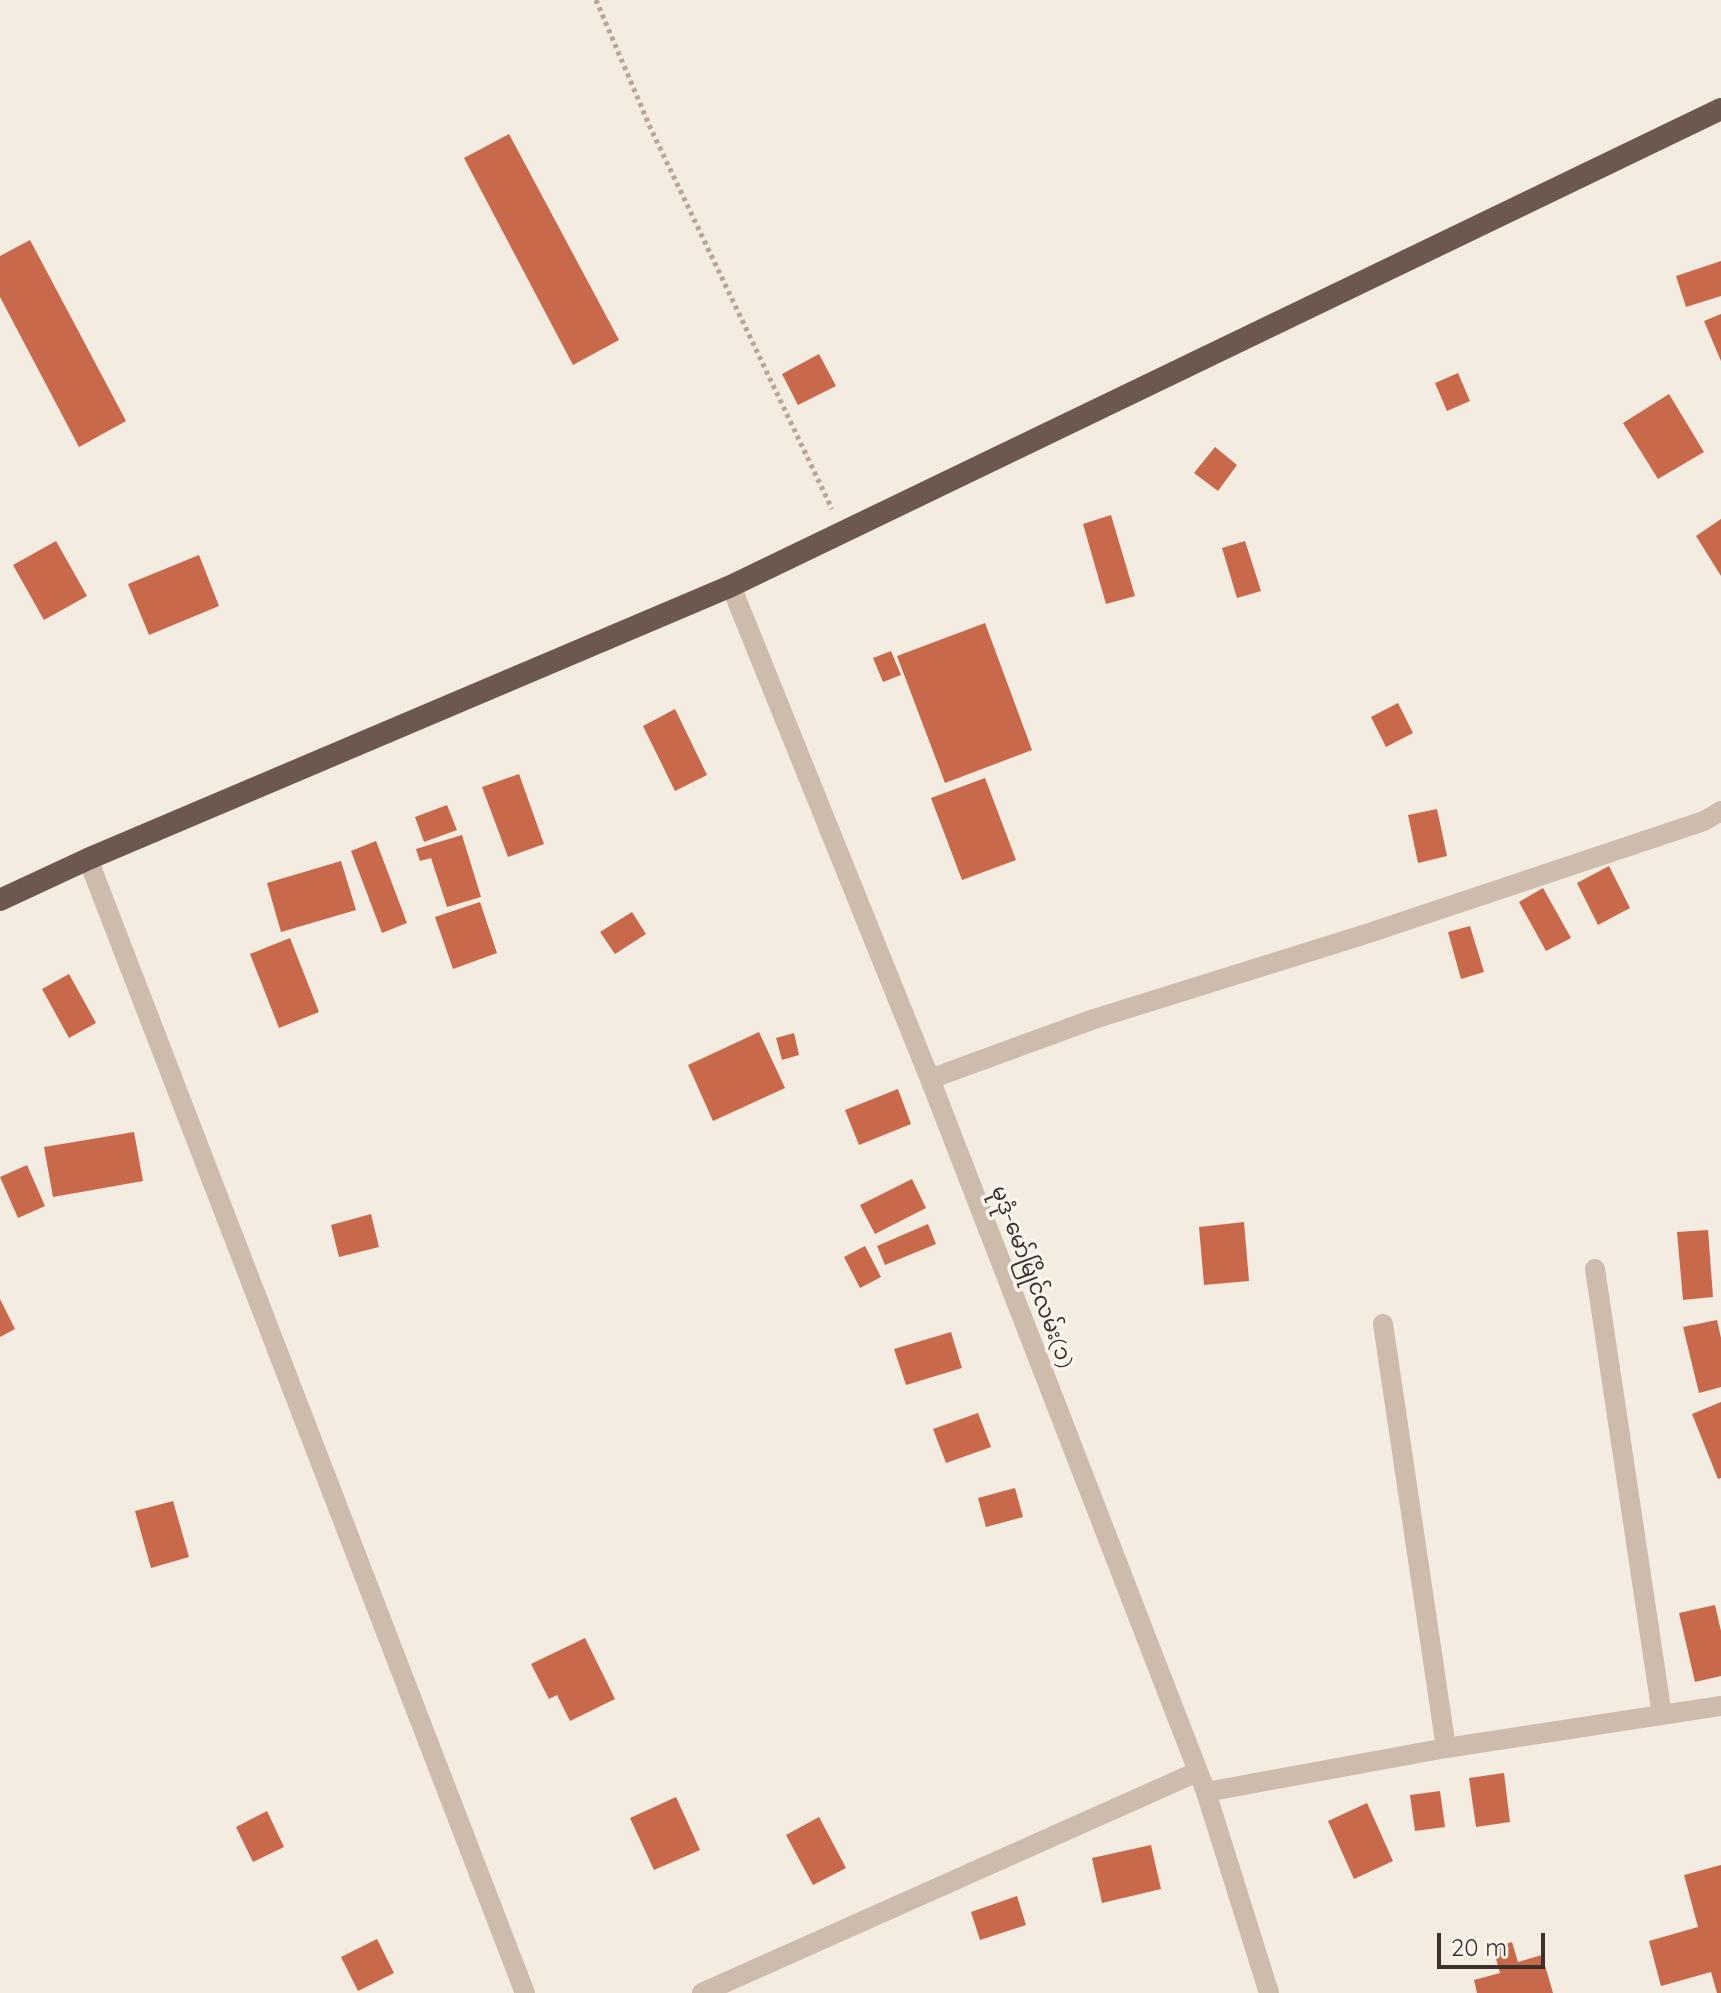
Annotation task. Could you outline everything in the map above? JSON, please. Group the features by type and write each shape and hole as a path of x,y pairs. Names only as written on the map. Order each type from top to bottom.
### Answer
{"highway":[{"path":"0,900 88,859 731,586 1721,109"}],"street":[{"name":"မုဒုံ-မော်မြိုင်လမ်း(၁)","path":"731,586 930,1079 1206,1792 1269,1993"},
{"path":"930,1079 1094,1019 1381,929 1704,821 1721,811"},
{"path":"88,859 525,1993"},
{"path":"1595,1269 1662,1715"},
{"path":"1383,1324 1446,1748"},
{"path":"1206,1792 1446,1748 1721,1706"},
{"path":"702,1993 1197,1772"}],"path":[{"path":"596,0 650,127 843,531"}],"building":[{"path":"509,134 619,340 573,365 464,158"},
{"path":"30,240 126,421 79,447 0,297 0,256"},
{"path":"1721,261 1721,296 1686,307 1676,276"},
{"path":"1721,314 1721,361 1704,321"},
{"path":"819,354 836,386 798,405 782,374"},
{"path":"1458,373 1470,401 1447,411 1435,383"},
{"path":"1669,394 1704,452 1658,479 1623,423"},
{"path":"1215,447 1237,465 1218,491 1194,473"},
{"path":"1111,515 1135,596 1106,604 1083,524"},
{"path":"1721,519 1721,576 1696,536"},
{"path":"56,541 87,596 44,620 13,565"},
{"path":"1245,541 1261,591 1237,598 1222,548"},
{"path":"199,555 219,606 149,635 128,584"},
{"path":"985,623 1032,750 945,783 897,656"},
{"path":"891,651 901,675 883,682 873,658"},
{"path":"1398,703 1413,733 1386,747 1371,717"},
{"path":"675,709 707,775 675,791 643,726"},
{"path":"519,774 544,844 508,857 482,787"},
{"path":"985,778 1016,860 962,880 931,798"},
{"path":"447,805 457,830 424,842 415,817"},
{"path":"1437,809 1447,856 1418,863 1408,815"},
{"path":"462,835 481,897 447,907 431,858 420,861 416,849"},
{"path":"376,841 407,923 382,933 351,851"},
{"path":"341,861 356,910 281,932 267,883"},
{"path":"1609,866 1630,908 1598,925 1577,883"},
{"path":"1543,888 1571,938 1546,951 1519,902"},
{"path":"480,902 497,953 453,969 435,917"},
{"path":"632,912 646,934 615,954 600,932"},
{"path":"1470,926 1484,972 1461,979 1448,932"},
{"path":"290,938 319,1012 279,1028 250,954"},
{"path":"69,974 96,1023 69,1038 42,989"},
{"path":"759,1032 785,1088 713,1121 688,1065"},
{"path":"794,1033 799,1055 782,1060 776,1038"},
{"path":"898,1089 911,1124 859,1145 845,1110"},
{"path":"134,1132 143,1181 53,1197 44,1147"},
{"path":"27,1165 45,1206 18,1218 0,1177"},
{"path":"912,1179 926,1208 875,1234 860,1205"},
{"path":"371,1214 379,1247 339,1257 331,1225"},
{"path":"1244,1222 1249,1281 1204,1285 1199,1227"},
{"path":"928,1224 936,1244 885,1265 877,1246"},
{"path":"1708,1230 1713,1297 1683,1300 1677,1232"},
{"path":"865,1246 881,1277 860,1288 844,1257"},
{"path":"0,1299 15,1329 0,1337"},
{"path":"1717,1320 1721,1338 1721,1387 1699,1393 1683,1327"},
{"path":"951,1332 962,1368 906,1385 894,1349"},
{"path":"1721,1402 1721,1478 1718,1479 1692,1414"},
{"path":"978,1413 991,1447 946,1463 933,1429"},
{"path":"1015,1488 1023,1517 986,1527 978,1498"},
{"path":"173,1501 189,1557 151,1568 135,1511"},
{"path":"1715,1605 1721,1631 1721,1676 1695,1682 1679,1613"},
{"path":"585,1638 615,1699 570,1721 557,1695 549,1699 531,1664"},
{"path":"1504,1773 1510,1822 1476,1827 1469,1778"},
{"path":"1440,1791 1445,1827 1415,1831 1410,1795"},
{"path":"676,1797 700,1850 654,1870 630,1818"},
{"path":"1367,1803 1393,1861 1354,1879 1328,1821"},
{"path":"267,1811 284,1847 253,1862 236,1827"},
{"path":"819,1817 846,1868 813,1885 786,1835"},
{"path":"1151,1845 1161,1889 1102,1903 1092,1858"},
{"path":"1721,1865 1721,1993 1717,1993 1711,1972 1661,1986 1649,1941 1698,1927 1684,1875"},
{"path":"1017,1896 1026,1925 980,1940 971,1912"},
{"path":"377,1939 394,1973 358,1991 341,1957"},
{"path":"1512,1942 1518,1962 1542,1955 1553,1993 1477,1993 1474,1980 1500,1973 1493,1948"}]}
